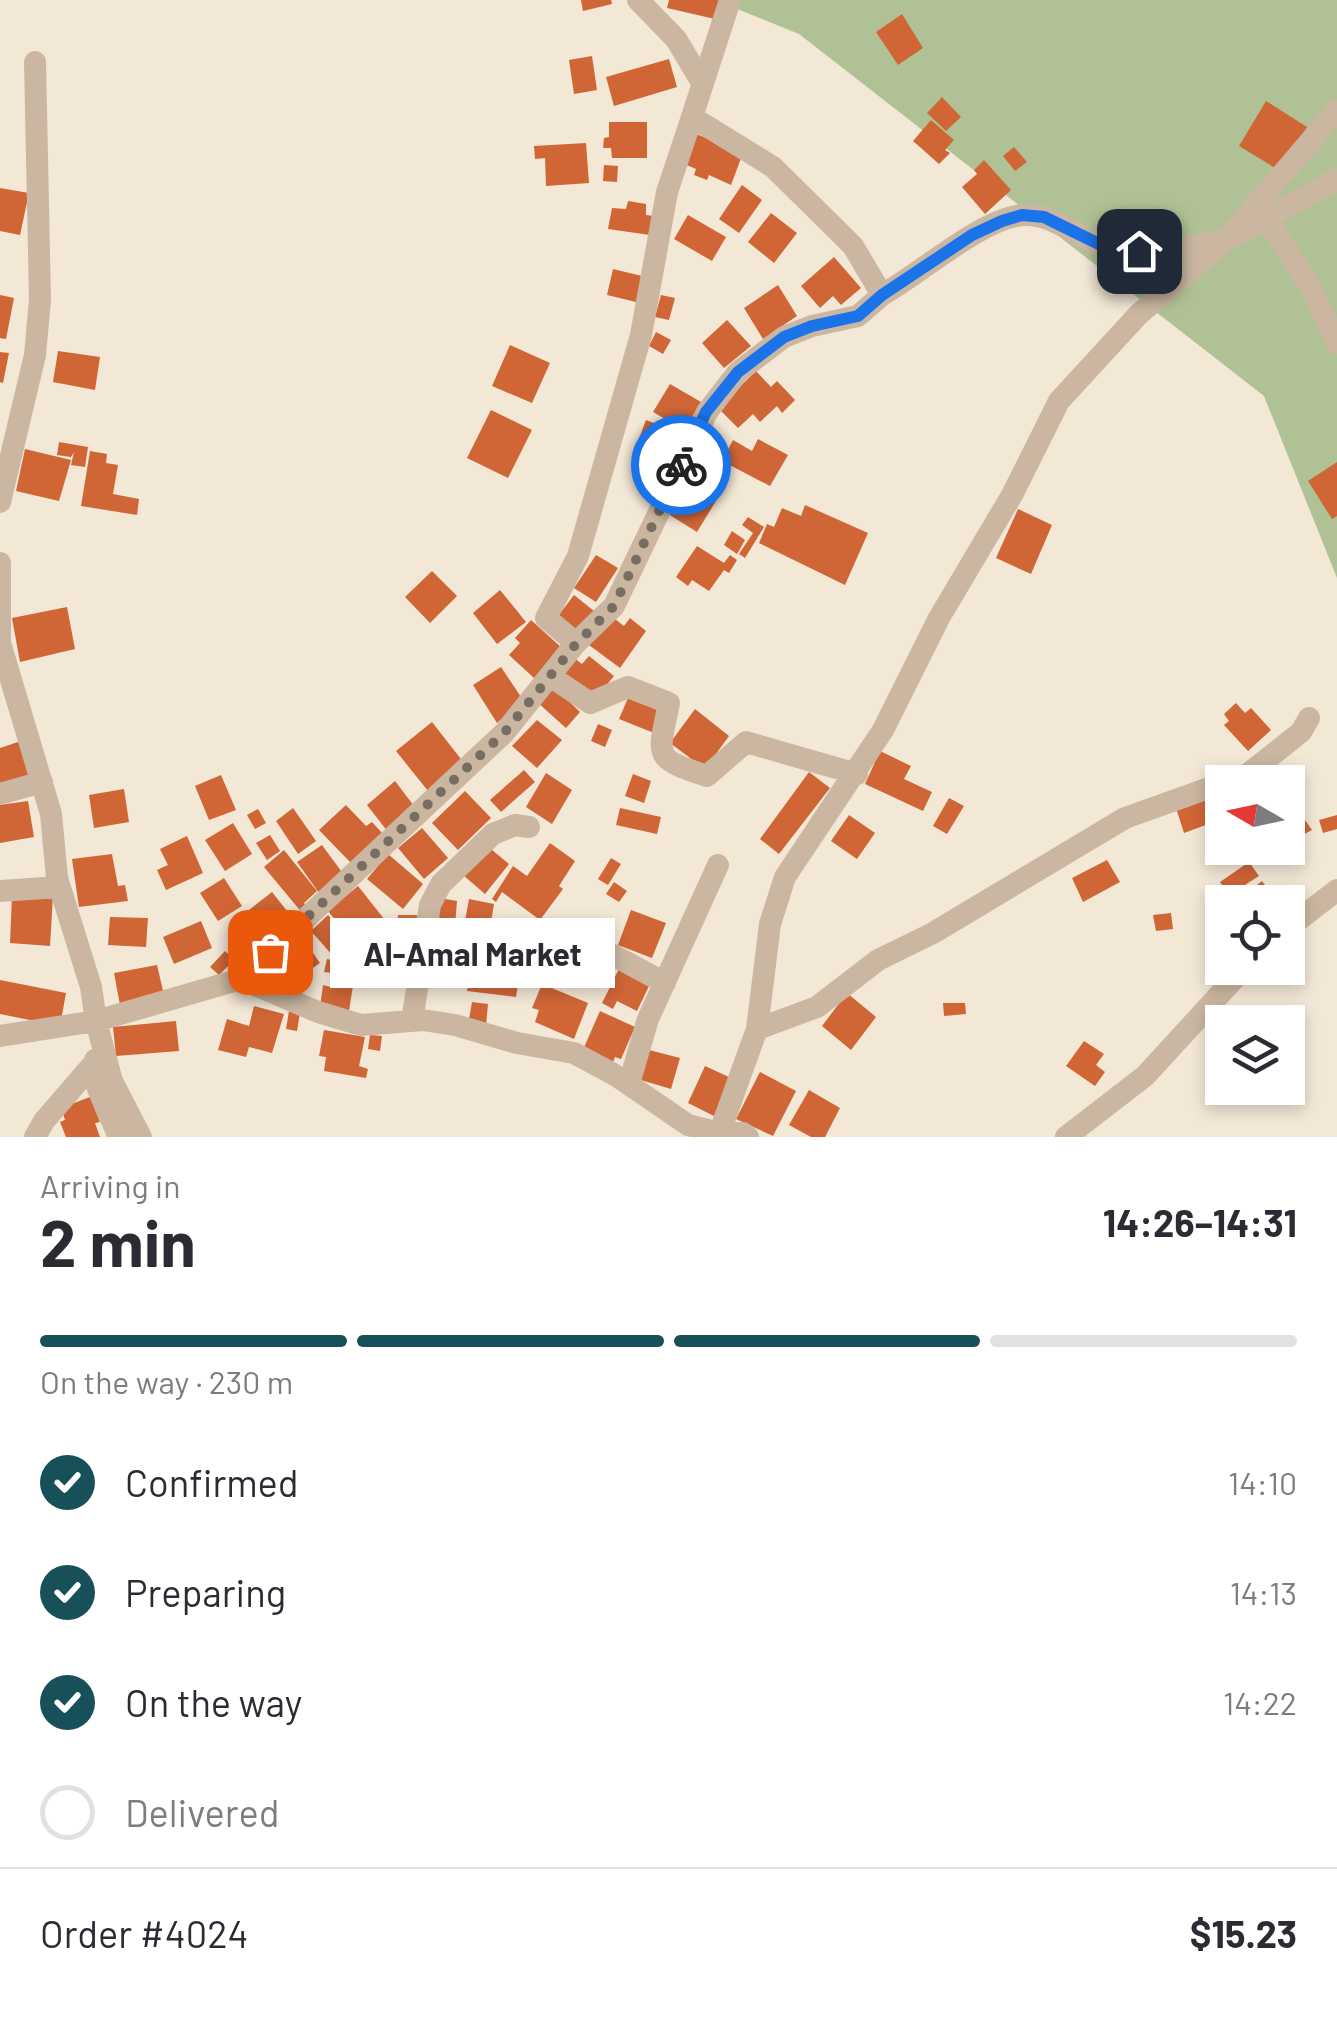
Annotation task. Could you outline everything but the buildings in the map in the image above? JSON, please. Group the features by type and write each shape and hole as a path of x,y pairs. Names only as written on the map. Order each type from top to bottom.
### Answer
{"street":[{"path":"638,0 676,39 701,80"},
{"path":"576,644 546,618 578,556 641,336 667,192 730,0"},
{"path":"0,502 35,355 40,300 35,62"},
{"path":"718,1135 757,1029 770,924 785,878 857,774 939,618 1012,495 1059,401 1140,314 1225,241 1337,110"},
{"path":"692,117 773,168 853,246 882,295"},
{"path":"0,1036 96,1021 240,979 505,732 576,644 614,606 706,412 738,372 784,337 858,316 882,295 972,235 1022,215 1044,217 1101,245 1139,251 1225,241 1337,179"},
{"path":"1267,218 1313,292 1337,343"},
{"path":"1313,292 1337,288"},
{"path":"0,566 0,643 52,814 60,886 91,987 112,1081 141,1137"},
{"path":"550,676 590,703 628,687 669,704 660,742 663,755 672,764 707,776 746,742 857,774"},
{"path":"757,1029 817,1007 878,960 934,933 1125,818 1248,774 1301,732 1310,718"},
{"path":"0,794 42,782"},
{"path":"412,1021 430,905 442,884 493,834 515,825 530,827"},
{"path":"629,1084 648,1019 718,865"},
{"path":"0,891 60,886"},
{"path":"1305,915 1337,890"},
{"path":"570,932 665,983"},
{"path":"240,979 318,1012 361,1025 412,1021 455,1025 516,1044 574,1053 629,1084 688,1125 718,1135 744,1133 748,1137"},
{"path":"1066,1137 1145,1076 1228,985"},
{"path":"96,1021 98,1088 119,1137"},
{"path":"35,1137 95,1062"}],"green space":[{"path":"715,0 1337,0 1337,578 1264,396 799,34"}],"way so far":[{"path":"270,952 505,732 576,644 614,606 681,465"}],"place":[{"name":"Al-Amal Market","path":"270,952"}],"route":[{"path":"681,465 706,412 738,372 784,337 858,316 882,295 972,235 1022,215 1044,217 1101,245 1139,251"}]}
